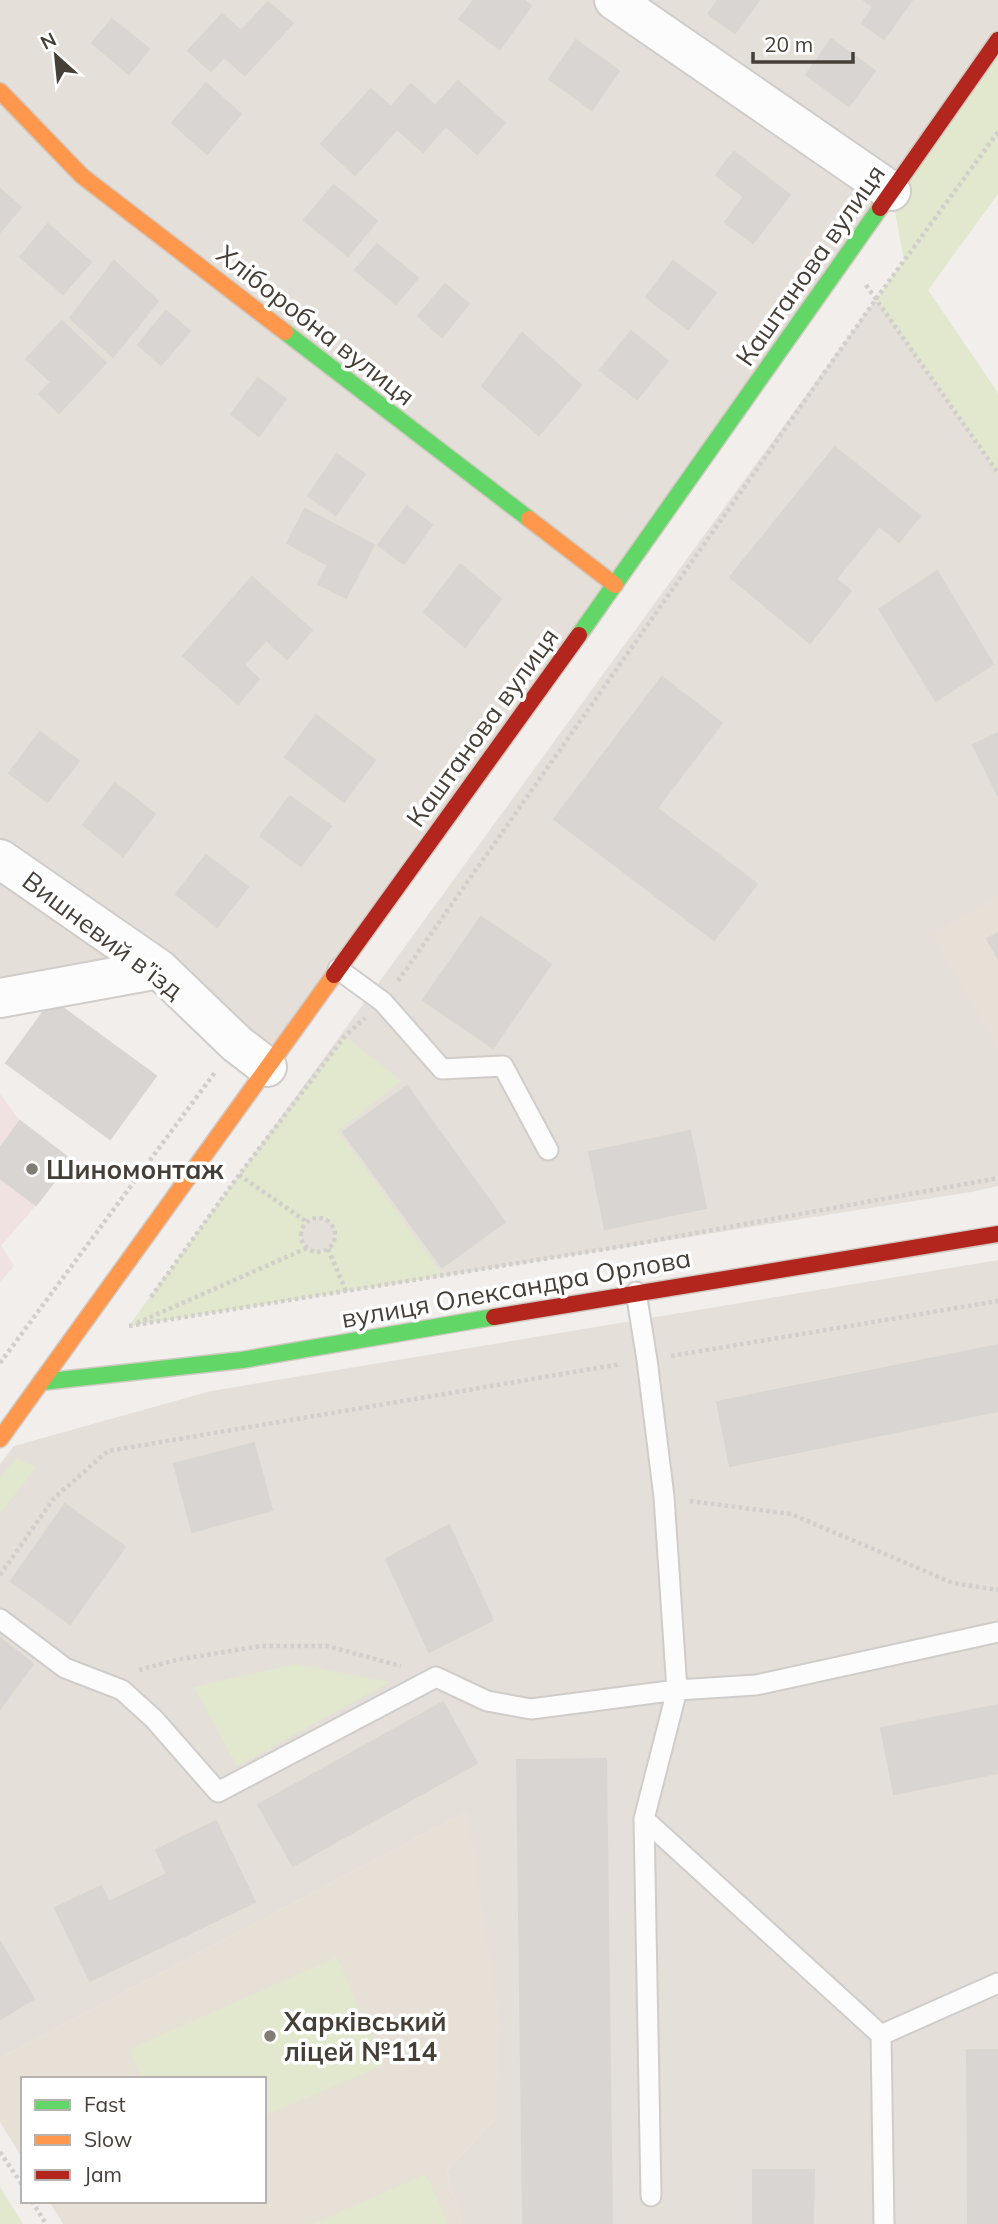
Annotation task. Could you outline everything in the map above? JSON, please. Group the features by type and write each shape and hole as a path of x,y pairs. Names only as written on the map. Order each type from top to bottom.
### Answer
{"street":[{"path":"614,0 891,191"},
{"name":"Каштанова вулиця","path":"2,1433 615,585 998,40"},
{"name":"Хліборобна вулиця","path":"0,91 82,176 615,585"},
{"name":"Вишневий в’їзд","path":"0,859 159,970 237,1044 267,1068"},
{"path":"0,998 159,970"},
{"name":"вулиця Олександра Орлова","path":"41,1382 242,1360 636,1292 998,1234"}],"lane":[{"path":"338,969 383,1002 442,1069 503,1066 548,1150"},
{"path":"636,1292 664,1497 677,1690 644,1819 651,2196"},
{"path":"0,1619 65,1668 122,1690 146,1712 218,1792 436,1677 487,1701 531,1709 677,1690 756,1685 998,1632"},
{"path":"644,1819 881,2035 884,2224"},
{"path":"881,2035 998,1983"}],"path":[{"path":"145,1304 345,1036 383,1002 876,299 998,132"},
{"path":"846,256 998,473"},
{"path":"0,1363 237,1044"},
{"path":"239,1175 307,1223"},
{"path":"130,1326 630,1245 998,1178"},
{"path":"322,1218 332,1225 334,1241 328,1249 317,1252 307,1248 302,1238 303,1227 307,1223 322,1218"},
{"path":"130,1326 307,1248"},
{"path":"328,1249 346,1291"},
{"path":"0,1575 54,1498 108,1451 998,1301"},
{"path":"130,1326 137,1315"},
{"path":"664,1497 791,1514 953,1583 998,1590"},
{"path":"99,1681 176,1660 274,1646 327,1646 436,1677"},
{"path":"0,2152 21,2183"},
{"path":"33,2203 46,2224"}],"shaded area":[{"path":"0,0 998,0 998,40 267,1067 130,961 0,982"},
{"path":"876,299 998,473 998,1186 129,1326"},
{"path":"998,896 998,1048 932,934"},
{"path":"0,1094 20,1121 0,1148"},
{"path":"0,1178 36,1205 1,1246 14,1266 0,1282"},
{"path":"998,1260 998,2224 463,2224 447,2170 496,2118 467,1811 0,2058 0,1464 14,1446 211,1391"},
{"name":"Харківський ліцей №114","path":"467,1811 499,2014 496,2118 447,2170 463,2224 63,2224 50,2203 266,2203 266,2077 21,2077 21,2156 0,2122 0,2058"}],"green space":[{"path":"998,48 998,194 928,290 998,393 998,473 876,299 904,260 891,191"},
{"path":"345,1036 401,1081 338,1131 443,1276 129,1326","holes":["317,1218 332,1224 335,1239 332,1246 318,1252 311,1251 302,1239 303,1227"]},
{"path":"16,1459 36,1467 0,1514 0,1478"},
{"path":"296,1664 390,1682 237,1766 194,1687"},
{"path":"337,1957 383,2065 266,2115 266,2077 141,2077 130,2049"},
{"path":"426,2174 448,2224 313,2224"},
{"path":"0,2187 23,2224 0,2224"}],"building":[{"path":"474,0 524,0 531,6 500,49 459,19"},
{"path":"718,0 759,0 735,33 708,14"},
{"path":"864,0 912,0 884,39 862,23 873,7"},
{"path":"268,2 293,23 245,75 224,57 211,71 188,51 222,14 241,31"},
{"path":"112,19 149,49 129,74 92,43"},
{"path":"831,39 875,71 849,106 806,75"},
{"path":"576,40 619,71 592,110 549,79"},
{"path":"458,81 505,123 477,154 446,126 423,152 397,129 355,175 321,144 371,89 391,107 411,84 435,106"},
{"path":"206,83 241,114 207,154 172,123"},
{"path":"734,152 790,195 753,243 725,222 744,197 716,175"},
{"path":"334,185 377,221 348,256 304,220"},
{"path":"0,189 21,207 0,232"},
{"path":"48,224 91,262 63,294 20,257"},
{"path":"377,244 418,278 396,304 355,270"},
{"path":"114,261 158,301 113,357 70,318"},
{"path":"673,261 716,293 688,329 646,297"},
{"path":"445,284 469,304 442,337 418,316"},
{"path":"166,311 190,331 161,365 138,345"},
{"path":"62,321 106,363 59,413 39,394 51,382 26,359"},
{"path":"631,331 668,361 637,399 600,370"},
{"path":"522,333 581,385 539,435 482,386"},
{"path":"258,378 286,399 259,436 231,414"},
{"path":"835,447 920,516 899,542 879,526 836,579 851,591 810,643 730,577"},
{"path":"337,454 365,474 336,515 308,496"},
{"path":"407,506 432,525 404,564 378,545"},
{"path":"305,509 374,545 346,598 318,584 328,565 287,543"},
{"path":"460,564 501,599 465,647 424,612"},
{"path":"937,571 993,664 936,701 879,609"},
{"path":"252,577 312,630 287,659 266,640 244,665 259,679 238,704 183,656"},
{"path":"662,677 722,723 657,808 757,884 714,940 554,819"},
{"path":"316,715 375,760 344,802 285,757"},
{"path":"40,732 79,761 47,802 9,773"},
{"path":"998,733 998,796 973,745"},
{"path":"115,783 155,814 123,856 83,825"},
{"path":"290,796 331,826 301,866 260,836"},
{"path":"206,855 248,887 217,927 176,894"},
{"path":"481,917 551,964 493,1048 423,1000"},
{"path":"998,933 998,958 987,939"},
{"path":"52,1000 156,1076 110,1139 6,1063"},
{"path":"407,1086 505,1222 442,1267 343,1132"},
{"name":"Шиномонтаж","path":"20,1121 71,1160 36,1205 0,1178 0,1148"},
{"path":"690,1131 706,1208 605,1229 589,1152"},
{"path":"998,1345 998,1411 730,1466 717,1402"},
{"path":"254,1443 272,1510 192,1532 174,1464"},
{"path":"65,1504 125,1547 70,1624 11,1581"},
{"path":"449,1525 493,1620 429,1652 386,1559"},
{"path":"0,1638 33,1664 0,1709"},
{"path":"443,1702 477,1763 293,1866 258,1805"},
{"path":"998,1705 998,1773 894,1794 881,1728"},
{"path":"606,1759 612,2224 523,2224 517,1760"},
{"path":"216,1821 255,1902 90,1981 55,1908 101,1886 109,1902 167,1874 156,1850"},
{"path":"0,1942 34,1999 0,2019"},
{"path":"967,2050 998,2050 998,2224 968,2224"},
{"path":"753,2170 814,2170 813,2224 753,2224"}],"traffic: fast":[{"path":"579,635 880,208"},
{"path":"285,332 529,519"},
{"path":"41,1382 242,1360 494,1317"}],"traffic: slow":[{"path":"0,91 82,176 285,332"},
{"path":"529,519 615,585"},
{"path":"0,1439 334,975"}],"traffic: jam":[{"path":"880,208 998,40"},
{"path":"334,975 579,635"},
{"path":"494,1317 998,1234"}],"place":[{"name":"Шиномонтаж","path":"32,1169"},
{"name":"Харківський ліцей №114","path":"270,2036"}]}
